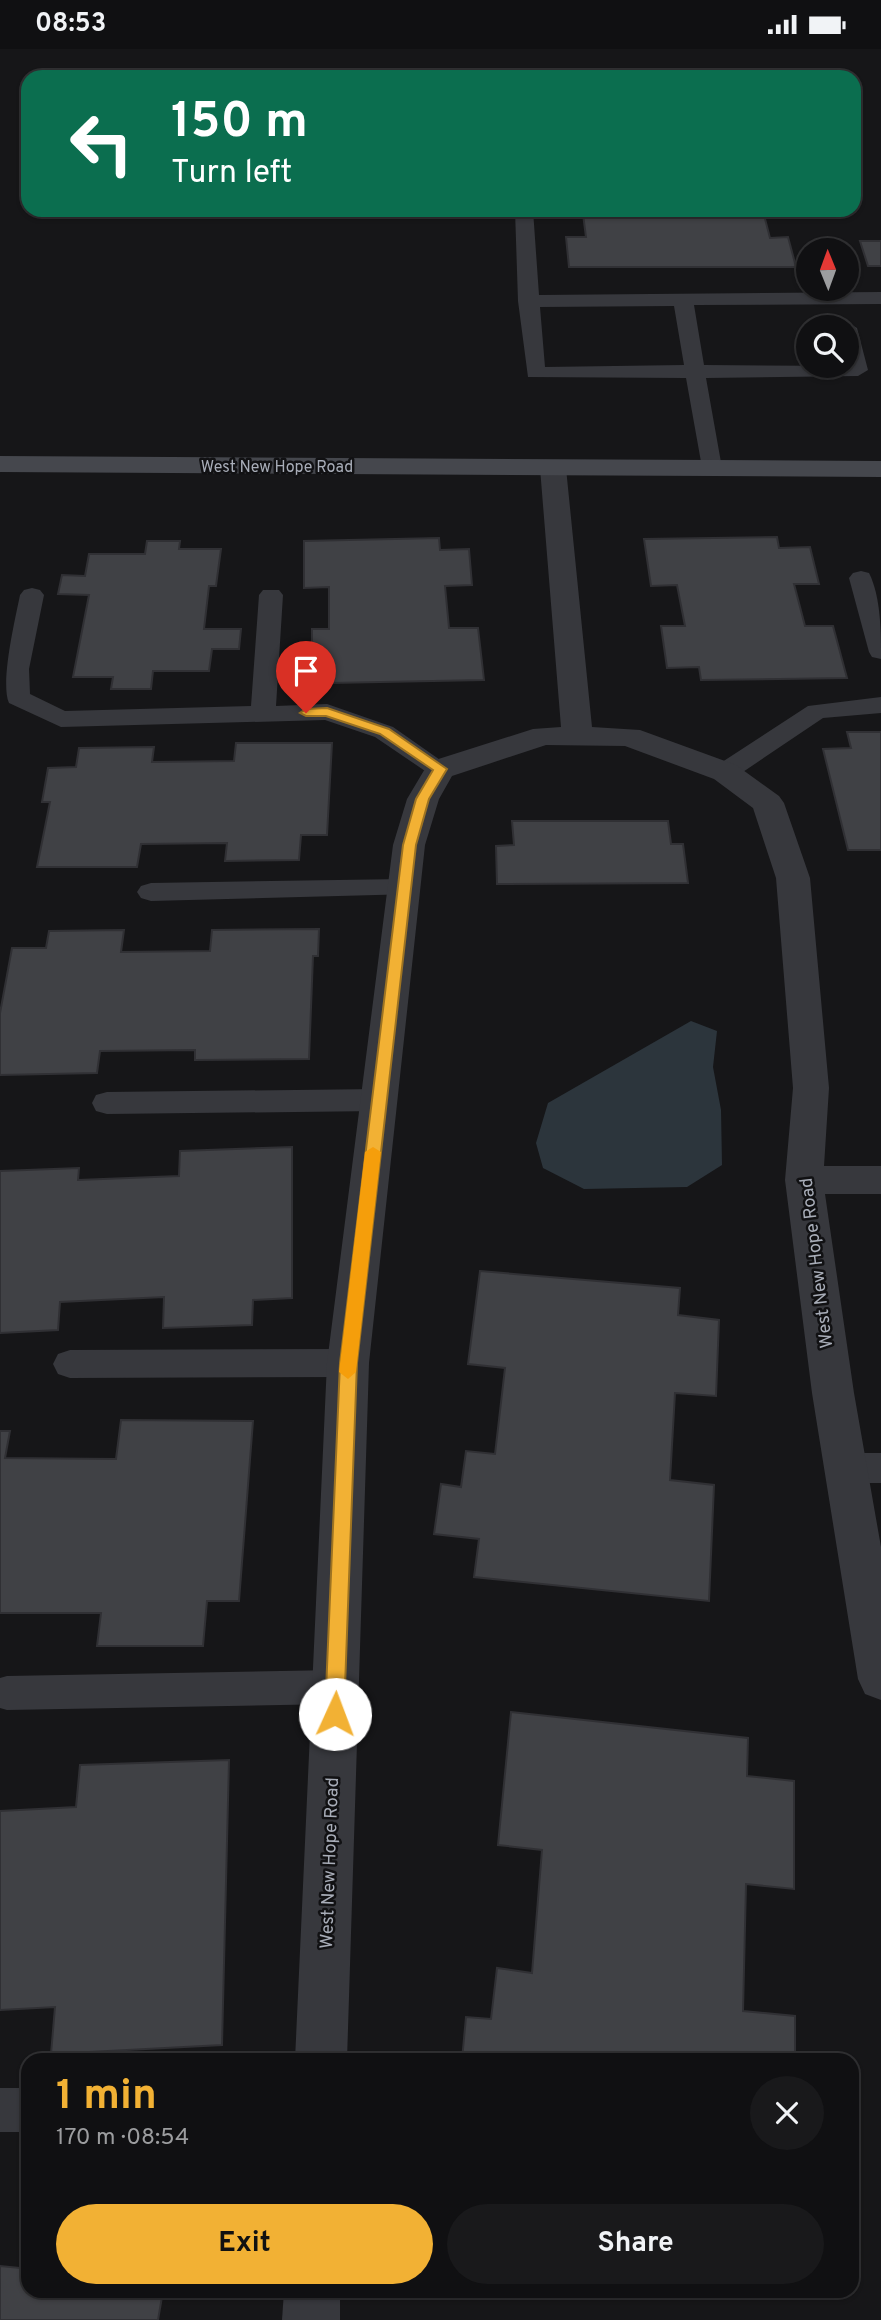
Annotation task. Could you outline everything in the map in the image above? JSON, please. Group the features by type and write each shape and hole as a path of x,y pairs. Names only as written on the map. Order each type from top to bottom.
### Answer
{"main road":[{"name":"West New Hope Road","path":"0,464 881,468"}],"street":[{"path":"553,468 577,736"},
{"name":"West New Hope Road","path":"321,2053 348,1363 410,845 423,799 440,769 544,736 629,737 725,772 768,803 793,878 811,1087 804,1180 832,1393 864,1468 881,1679"},
{"path":"804,1180 881,1180"},
{"path":"311,2320 312,2298"}],"lane":[{"path":"524,217 535,373 796,371"},
{"path":"859,298 881,298"},
{"path":"528,301 796,299"},
{"path":"683,300 711,468"},
{"path":"861,578 881,652"},
{"path":"32,595 18,669 18,698 61,719 327,712 384,732 440,769"},
{"path":"263,714 271,595"},
{"path":"725,772 817,711 881,705"},
{"path":"151,893 404,888"},
{"path":"107,1103 379,1100"},
{"path":"71,1364 348,1363"},
{"path":"7,1693 336,1687"},
{"path":"0,2110 21,2109"}],"shaded area":[{"path":"691,1021 717,1031 713,1067 721,1110 722,1165 687,1187 584,1189 543,1168 536,1143 548,1103"}],"building":[{"path":"583,217 765,217 770,238 788,237 796,267 569,267 566,237 586,237"},
{"path":"860,241 881,241 881,266 868,266"},
{"path":"777,537 779,548 810,547 819,584 794,584 805,626 833,626 847,678 701,680 699,667 667,668 661,626 685,626 677,585 651,586 644,539"},
{"path":"439,538 440,550 469,549 472,585 445,586 449,628 478,628 484,680 330,683 330,667 297,668 297,646 312,646 312,629 329,629 329,587 304,588 304,541"},
{"path":"147,541 180,541 179,549 221,549 216,586 209,586 204,629 241,629 239,649 212,649 209,671 153,671 151,689 111,689 113,677 73,677 89,595 58,594 62,575 85,576 89,554 145,554"},
{"path":"847,732 881,732 881,850 848,850 823,749 851,748"},
{"path":"236,743 332,743 327,835 301,835 299,860 225,861 227,843 141,844 137,867 37,867 50,802 42,802 48,768 76,767 79,748 154,747 152,762 234,761"},
{"path":"512,821 668,821 671,844 683,844 688,883 497,884 496,846 514,845"},
{"path":"319,929 318,956 313,956 309,1059 195,1060 195,1050 100,1051 97,1073 0,1075 0,1013 12,948 46,948 49,931 124,930 121,952 210,951 212,930"},
{"path":"292,1147 292,1298 253,1300 252,1325 163,1328 164,1297 60,1302 58,1330 0,1333 0,1171 79,1168 78,1180 179,1176 180,1151"},
{"path":"480,1271 680,1288 678,1315 719,1320 716,1396 675,1393 670,1480 714,1485 709,1601 474,1577 479,1539 434,1534 441,1484 461,1487 466,1451 495,1454 505,1368 468,1364"},
{"path":"121,1420 253,1421 239,1601 207,1601 203,1646 97,1646 101,1613 0,1613 0,1431 10,1431 5,1458 116,1459"},
{"path":"511,1712 748,1738 747,1776 794,1781 794,1889 746,1884 743,2011 795,2016 795,2053 463,2053 466,2017 491,2019 497,1968 532,1973 542,1850 498,1845"},
{"path":"229,1760 222,2045 51,2053 55,2007 0,2010 0,1811 76,1807 80,1765"},
{"path":"21,2263 21,2298 162,2298 158,2320 0,2320 0,2266 20,2268"}],"slow traffic":[{"path":"348,1372 373,1152"}],"route":[{"path":"306,713 327,712 384,732 440,769 423,799 410,845 348,1363 335,1714"}]}
